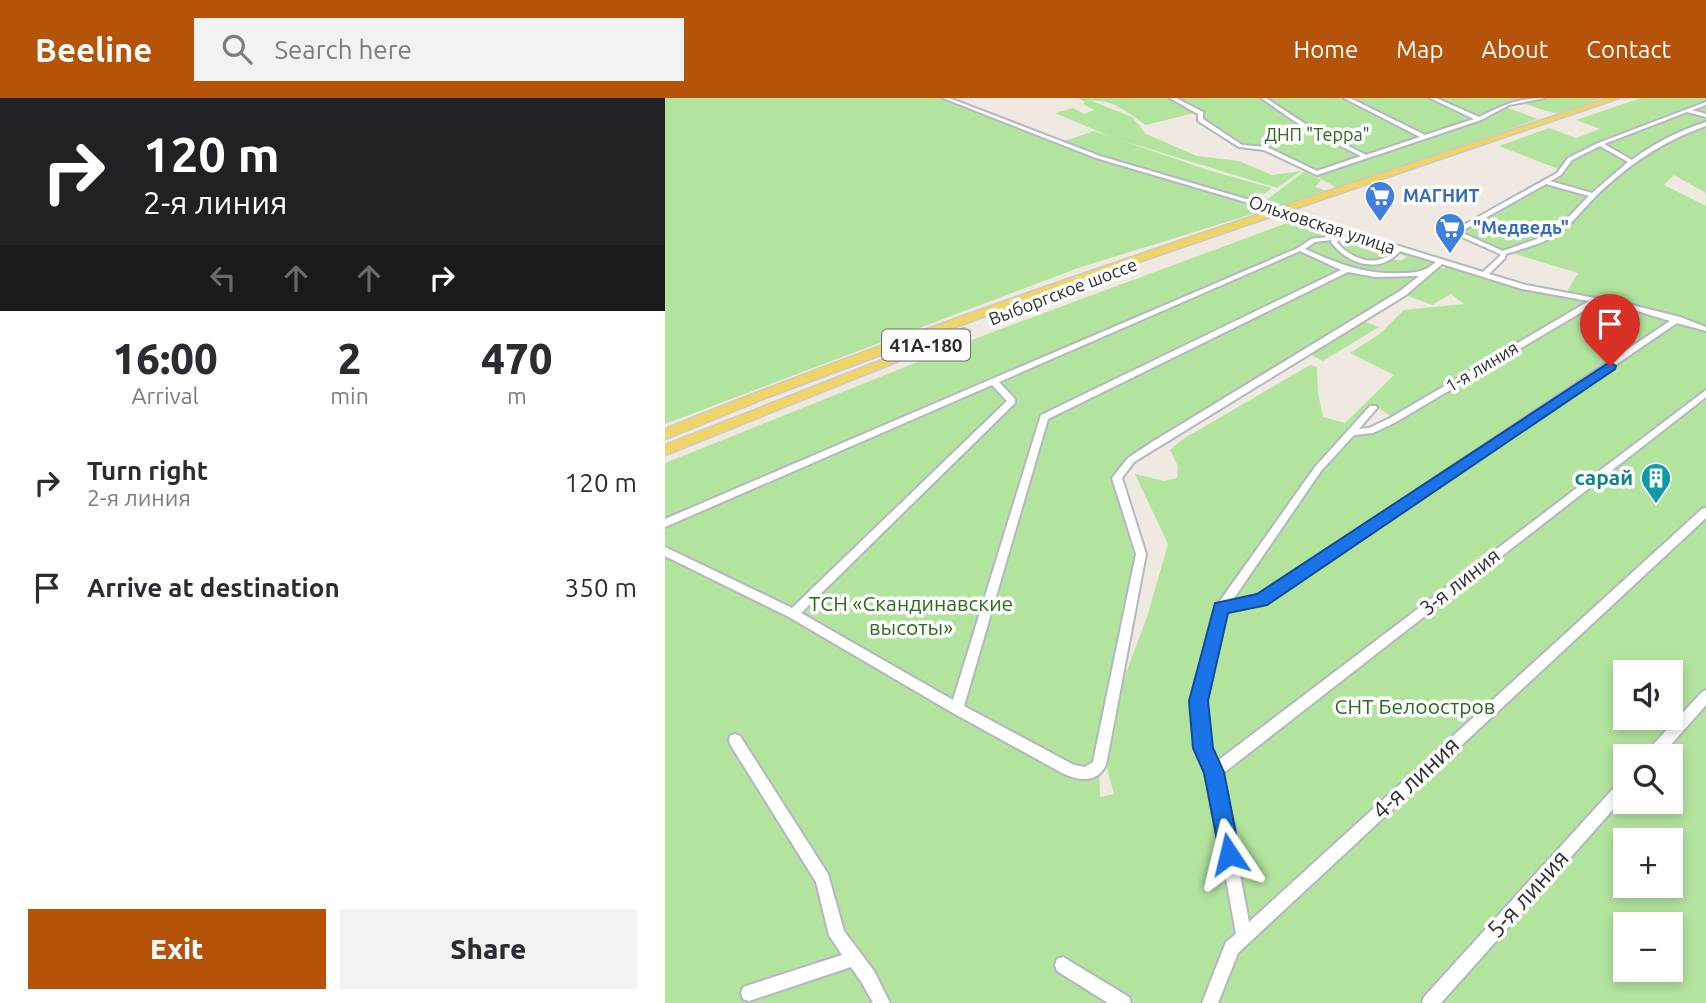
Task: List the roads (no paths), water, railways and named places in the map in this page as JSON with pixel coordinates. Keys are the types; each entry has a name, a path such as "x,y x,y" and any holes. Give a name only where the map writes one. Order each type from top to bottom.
{"main road":[{"name":"Выборгское шоссе","path":"665,450 768,407 1188,244 1615,98"},
{"name":"Выборгское шоссе","path":"665,434 886,347 1109,268 1188,244"}],"street":[{"name":"Ольховская улица","path":"945,98 1098,157 1283,211 1399,249 1525,286 1706,329"},
{"path":"1172,98 1201,113 1200,120 1241,146 1265,148 1314,172 1479,119 1508,104 1543,98"},
{"path":"1263,98 1305,126 1365,156"},
{"path":"1346,98 1424,136"},
{"path":"1432,98 1479,119"},
{"path":"1706,103 1600,144 1570,159 1559,174 1455,232 1503,253 1553,234 1630,161 1684,131 1706,124"},
{"path":"1686,110 1706,116"},
{"path":"1600,144 1630,161"},
{"path":"1546,182 1593,195"},
{"path":"665,523 995,383 1300,249 1313,240 1335,238 1344,232"},
{"path":"1335,238 1335,245 1343,254 1362,262 1386,260 1399,249"},
{"path":"1300,249 1346,270 1376,276 1427,272"},
{"path":"1485,274 1503,257 1503,253"},
{"path":"665,551 793,614 957,709 1069,769 1082,775 1092,772 1100,765 1141,554 1117,478 1121,470 1155,444 1420,282 1427,272 1442,261"},
{"path":"957,709 1044,416 1346,270"},
{"name":"1-я линия","path":"1351,432 1370,431 1594,301"},
{"path":"1221,608 1261,600 1677,320"},
{"path":"793,614 1012,401 995,383"},
{"name":"3-я линия","path":"1214,772 1706,393"},
{"path":"1244,936 1214,772 1203,748 1199,701 1221,608 1318,469 1373,408"},
{"name":"4-я линия","path":"1210,1003 1232,948 1244,936 1706,512"},
{"path":"1663,744 1706,696"},
{"path":"735,740 823,879 837,935 868,977 882,1003"},
{"name":"5-я линия","path":"1430,1003 1613,799"},
{"path":"749,993 853,959"},
{"path":"1063,965 1123,1003"}],"place":[{"name":"МАГНИТ","path":"1380,223"},
{"name":"\"Медведь\"","path":"1450,255"},
{"name":"сарай","path":"1656,505"}],"park label":[{"name":"ДНП \"Терра\"","path":"1317,135"},
{"name":"ТСН «Скандинавские высоты»","path":"911,616"},
{"name":"СНТ Белоостров","path":"1415,707"}]}
